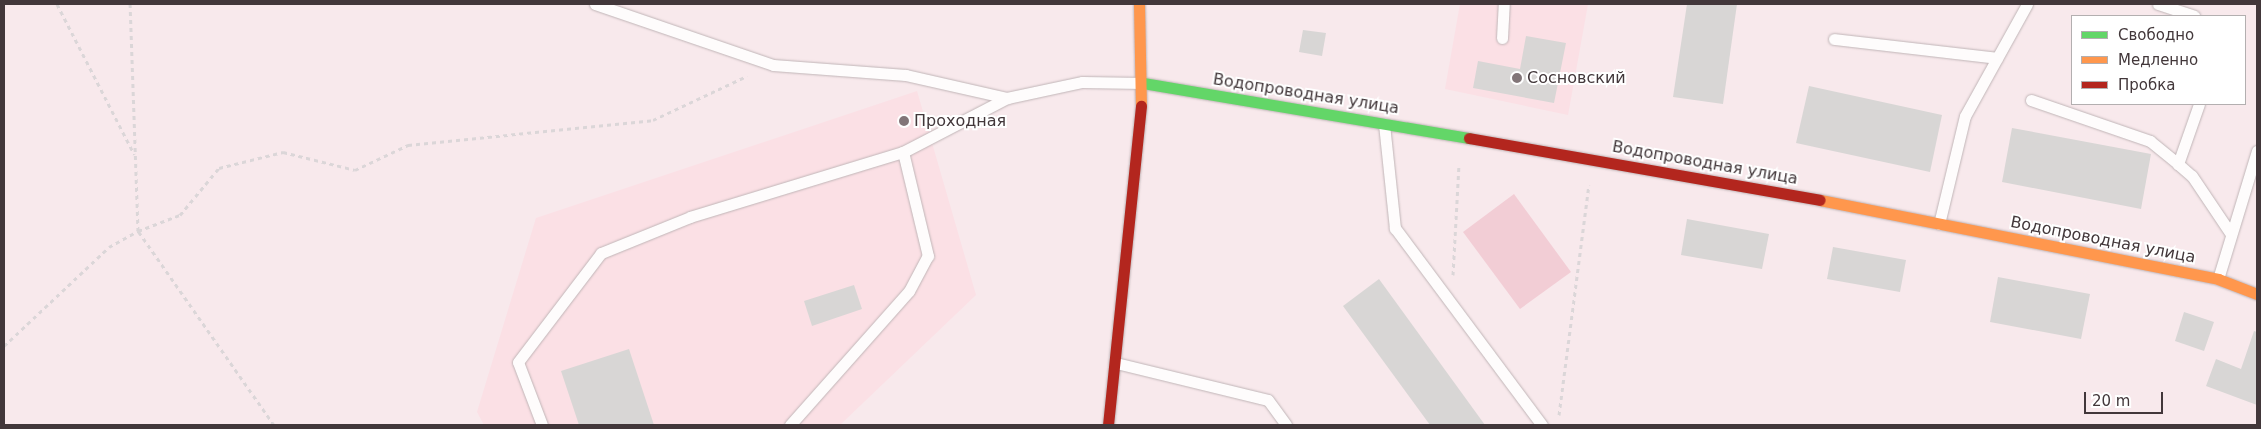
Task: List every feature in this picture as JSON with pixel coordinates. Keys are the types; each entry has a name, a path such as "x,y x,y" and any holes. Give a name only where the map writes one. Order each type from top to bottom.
{"street":[{"path":"1108,425 1116,363 1142,84 1139,4"},
{"name":"Водопроводная улица","path":"1142,84 1593,159 1939,224 2218,279 2257,294"}],"lane":[{"path":"595,4 773,65 906,76 1007,98"},
{"path":"1502,38 1504,4"},
{"path":"1939,224 1965,116 2027,4"},
{"path":"2158,4 2191,15"},
{"path":"1834,39 1997,58"},
{"path":"542,425 518,362 601,253 690,218 903,152 1007,98 1082,82 1142,84"},
{"path":"2031,100 2150,141 2192,176 2231,234"},
{"path":"2178,164 2199,105"},
{"path":"1384,123 1395,228 1542,425"},
{"path":"2218,279 2257,151"},
{"path":"790,425 909,291 928,256 903,152"},
{"path":"1116,363 1268,400 1286,425"}],"path":[{"path":"57,4 135,157"},
{"path":"130,4 138,231 274,425"},
{"path":"4,346 108,248 138,231 180,214 219,168 283,152 355,170 408,145 653,120 773,65"},
{"path":"1452,305 1460,136"},
{"path":"1558,425 1593,159"},
{"path":"1744,425 1755,425"}],"shaded area":[{"path":"1460,4 1588,4 1568,115 1445,89"},
{"path":"917,91 976,295 840,425 484,425 477,412 536,218"},
{"path":"1514,194 1571,272 1520,309 1463,232"}],"building":[{"path":"1687,4 1737,4 1723,104 1673,97"},
{"path":"1303,30 1326,33 1322,56 1299,52"},
{"name":"Сосновский","path":"1526,36 1566,43 1554,103 1473,88 1478,61 1520,69"},
{"path":"1809,86 1942,115 1930,172 1796,143"},
{"path":"2012,128 2151,154 2141,209 2002,182"},
{"path":"1687,219 1769,234 1762,269 1681,255"},
{"path":"1833,247 1906,260 1900,292 1827,279"},
{"path":"1998,277 2090,294 2081,339 1990,322"},
{"path":"1379,279 1485,425 1430,425 1343,306"},
{"path":"854,285 862,309 812,326 804,301"},
{"path":"2184,312 2214,322 2204,351 2175,341"},
{"path":"2254,331 2257,332 2257,405 2206,386 2216,359 2241,369"},
{"path":"629,349 654,425 579,425 561,371"}],"traffic: fast":[{"path":"1143,83 1469,138"}],"traffic: slow":[{"path":"1139,4 1141,106"},
{"path":"1820,200 2218,279 2257,294"}],"traffic: jam":[{"path":"1108,425 1141,106"},
{"path":"1469,138 1820,200"}],"place":[{"name":"Сосновский","path":"1517,78"},
{"name":"Проходная","path":"904,121"}]}
